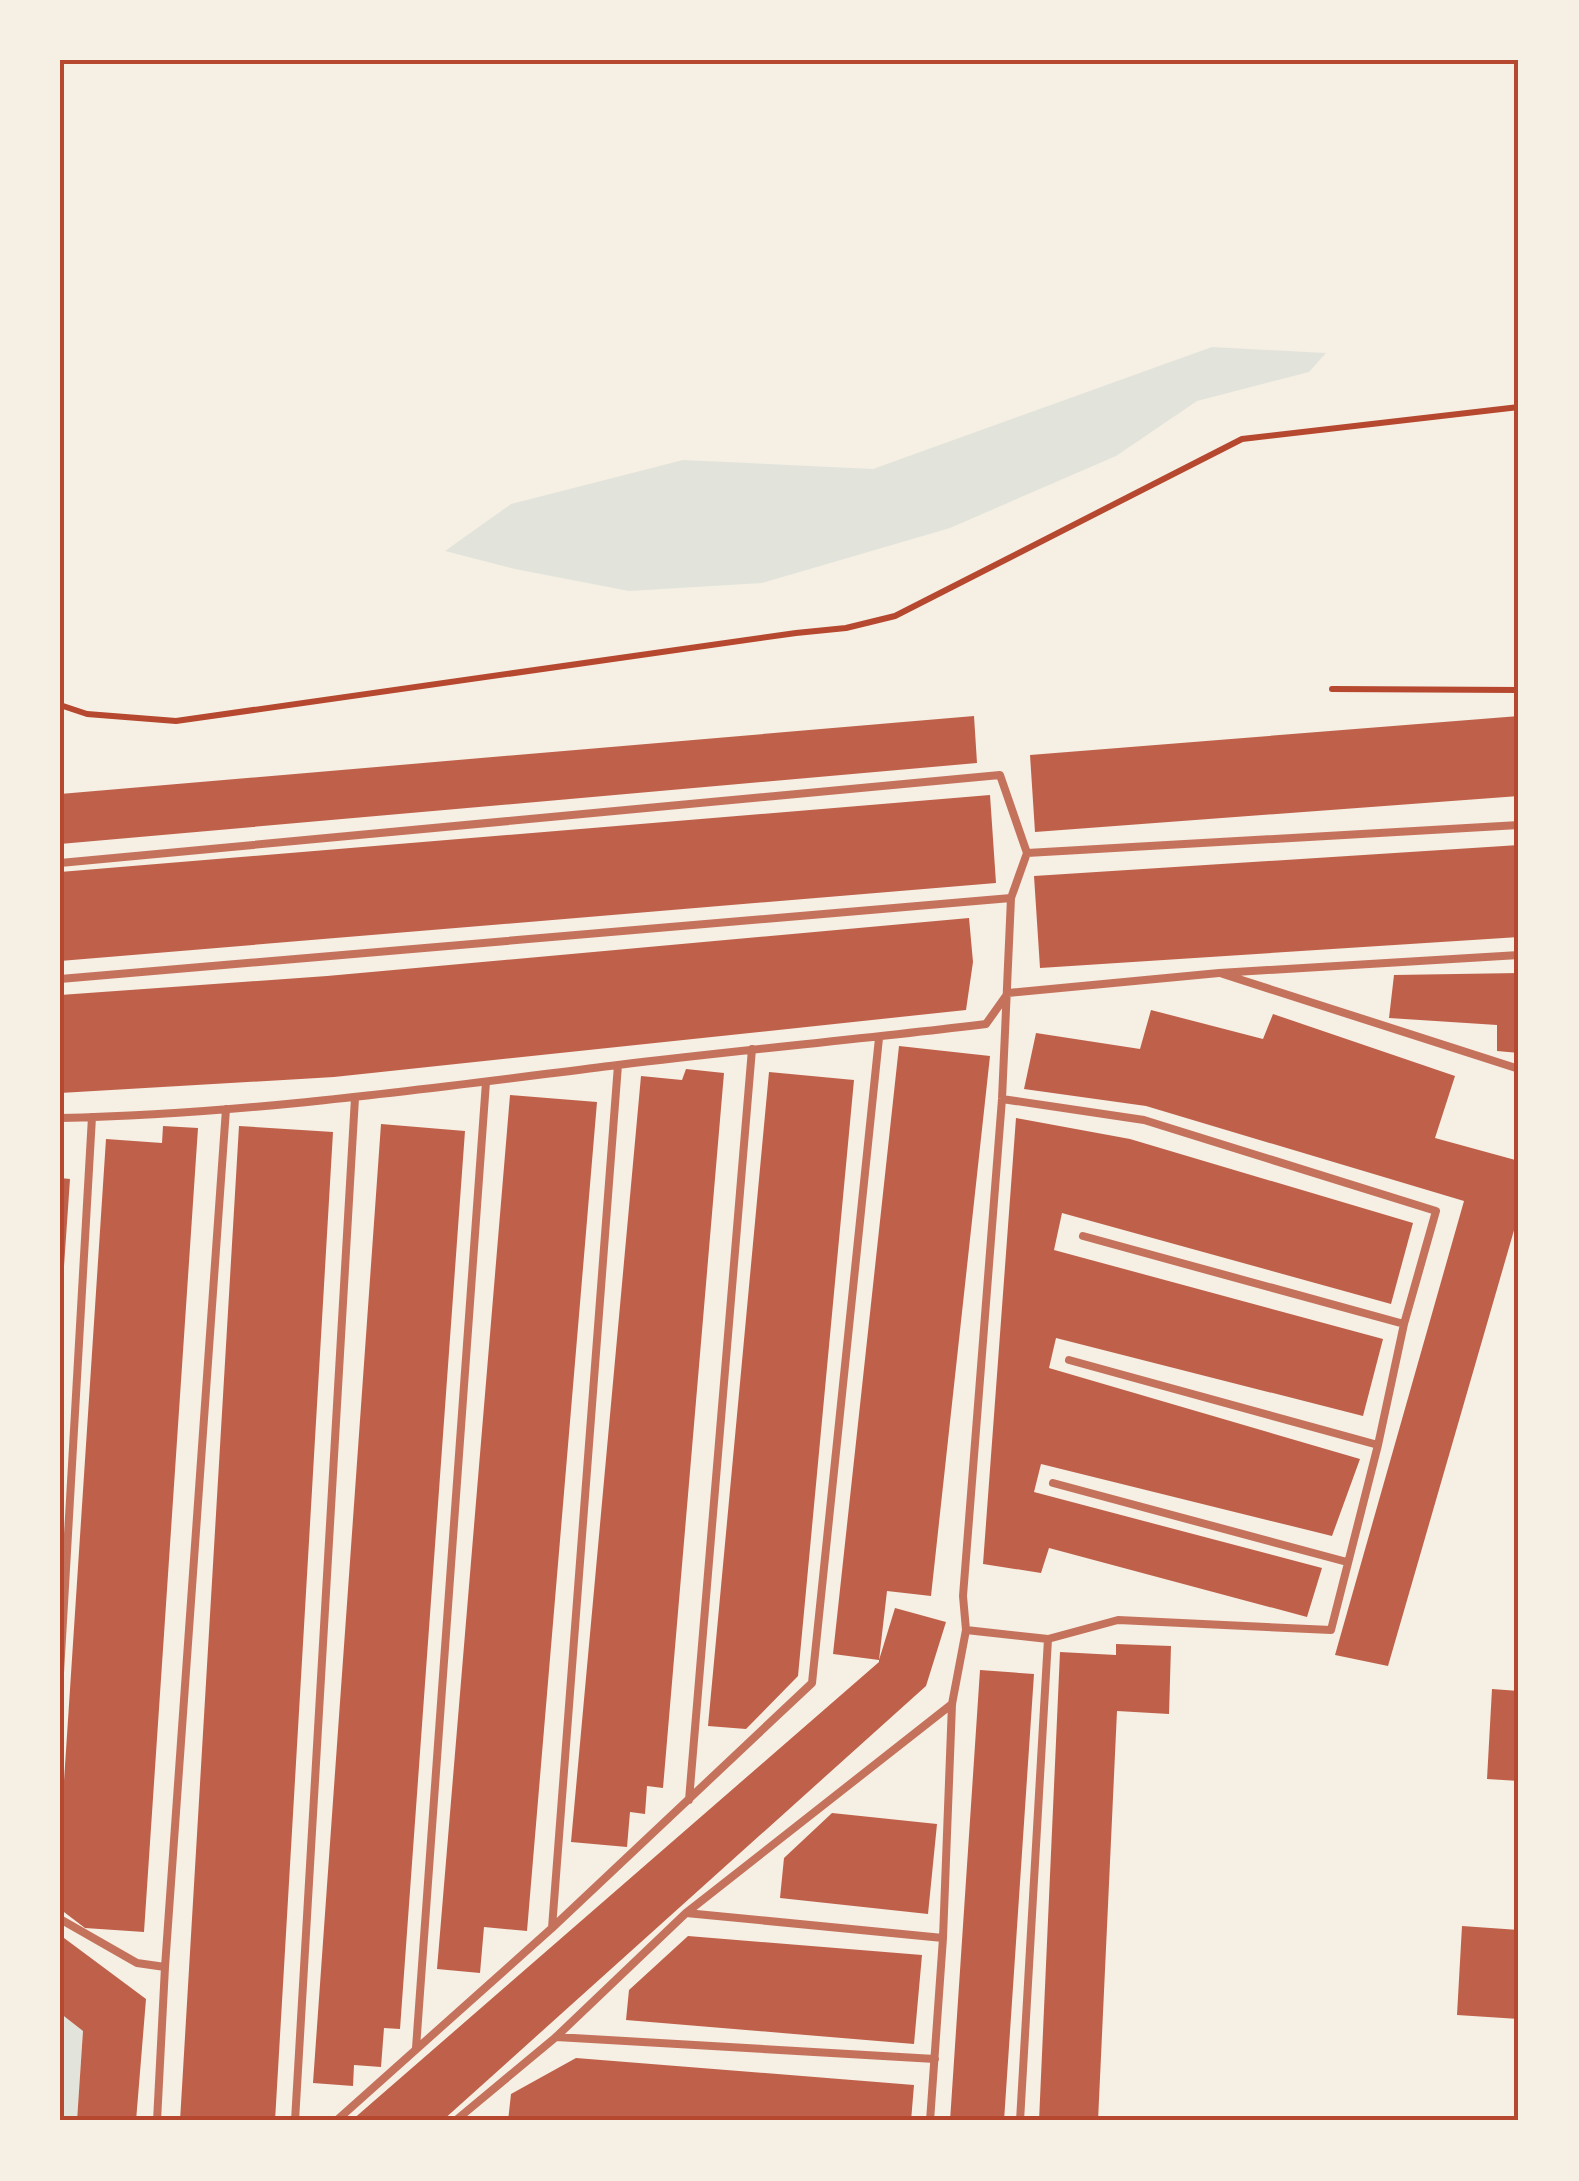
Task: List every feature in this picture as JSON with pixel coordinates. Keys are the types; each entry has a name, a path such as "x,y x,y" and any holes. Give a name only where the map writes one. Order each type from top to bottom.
{"lane":[{"path":"60,862 1000,775 1027,853 1012,898 1002,1099 963,1596 966,1630 952,1704 943,1938 930,2121"},
{"path":"1027,853 1519,824"},
{"path":"60,978 1012,898"},
{"path":"1008,992 1219,973 1519,955"},
{"path":"1219,973 1519,1069"},
{"path":"60,1118 355,1098 986,1024 1008,992"},
{"path":"336,2121 552,1928 812,1683 878,1038"},
{"path":"689,1800 752,1049"},
{"path":"552,1928 618,1065"},
{"path":"416,2048 486,1082"},
{"path":"295,2121 355,1098"},
{"path":"966,1630 1048,1638 1118,1620 1331,1630 1404,1324 1436,1212 1144,1120 1002,1099"},
{"path":"157,2121 226,1109"},
{"path":"60,1672 92,1117"},
{"path":"1083,1236 1404,1324"},
{"path":"1069,1360 1378,1445"},
{"path":"1053,1482 1348,1562"},
{"path":"1020,2121 1048,1638"},
{"path":"455,2121 556,2038 686,1913 952,1704"},
{"path":"686,1913 943,1938"},
{"path":"60,1919 137,1962 165,1966"},
{"path":"556,2038 935,2059"}],"path":[{"path":"60,706 87,714 176,721 846,628 895,616 1242,440 1519,408"},
{"path":"1332,689 1519,690"}],"shaded area":[{"path":"1212,347 1326,353 1309,372 1197,401 1116,456 950,528 762,583 629,591 445,551 511,504 683,460 873,469"},
{"path":"60,2013 83,2031 77,2121 60,2121"}],"building":[{"path":"974,716 977,763 60,844 60,794"},
{"path":"1519,716 1519,796 1035,832 1030,755"},
{"path":"990,795 996,883 60,961 60,872"},
{"path":"1519,845 1519,937 1040,968 1034,876"},
{"path":"969,918 973,962 966,1010 334,1077 60,1093 60,995 327,976"},
{"path":"1519,973 1519,1053 1497,1051 1497,1025 1389,1018 1394,975"},
{"path":"1151,1010 1263,1039 1273,1014 1455,1076 1435,1138 1519,1161 1519,1213 1388,1666 1335,1655 1464,1201 1146,1106 1024,1089 1036,1033 1140,1049"},
{"path":"899,1046 990,1056 931,1596 887,1591 879,1660 833,1654"},
{"path":"686,1069 724,1073 663,1788 647,1786 645,1814 630,1812 627,1847 571,1842 641,1076 682,1080"},
{"path":"769,1072 854,1080 798,1676 746,1729 708,1726"},
{"path":"510,1095 597,1102 527,1931 484,1927 480,1973 437,1969"},
{"path":"1016,1118 1130,1139 1413,1223 1391,1304 1062,1213 1054,1250 1383,1339 1363,1416 1056,1338 1049,1368 1360,1459 1332,1536 1041,1464 1034,1492 1322,1568 1307,1617 1049,1548 1041,1573 983,1564"},
{"path":"381,1124 465,1131 400,2029 384,2028 381,2067 354,2065 353,2086 313,2083"},
{"path":"163,1126 198,1128 144,1932 85,1928 60,1909 60,1842 106,1139 162,1143"},
{"path":"239,1126 333,1132 275,2121 180,2121"},
{"path":"60,1178 70,1179 63,1281 60,1280"},
{"path":"895,1608 946,1622 926,1686 442,2121 351,2121 879,1662"},
{"path":"1116,1644 1171,1646 1169,1714 1117,1711 1098,2121 1039,2121 1060,1652 1116,1655"},
{"path":"980,1670 1034,1674 1004,2121 950,2121"},
{"path":"1492,1689 1519,1691 1519,1781 1487,1779"},
{"path":"832,1813 937,1824 928,1914 780,1898 784,1858"},
{"path":"1462,1926 1519,1930 1519,2019 1457,2015"},
{"path":"60,1935 146,1999 136,2121 77,2121 83,2031 60,2013"},
{"path":"688,1936 922,1955 914,2044 626,2020 629,1990"},
{"path":"576,2058 914,2085 911,2121 508,2121 511,2094"}]}
